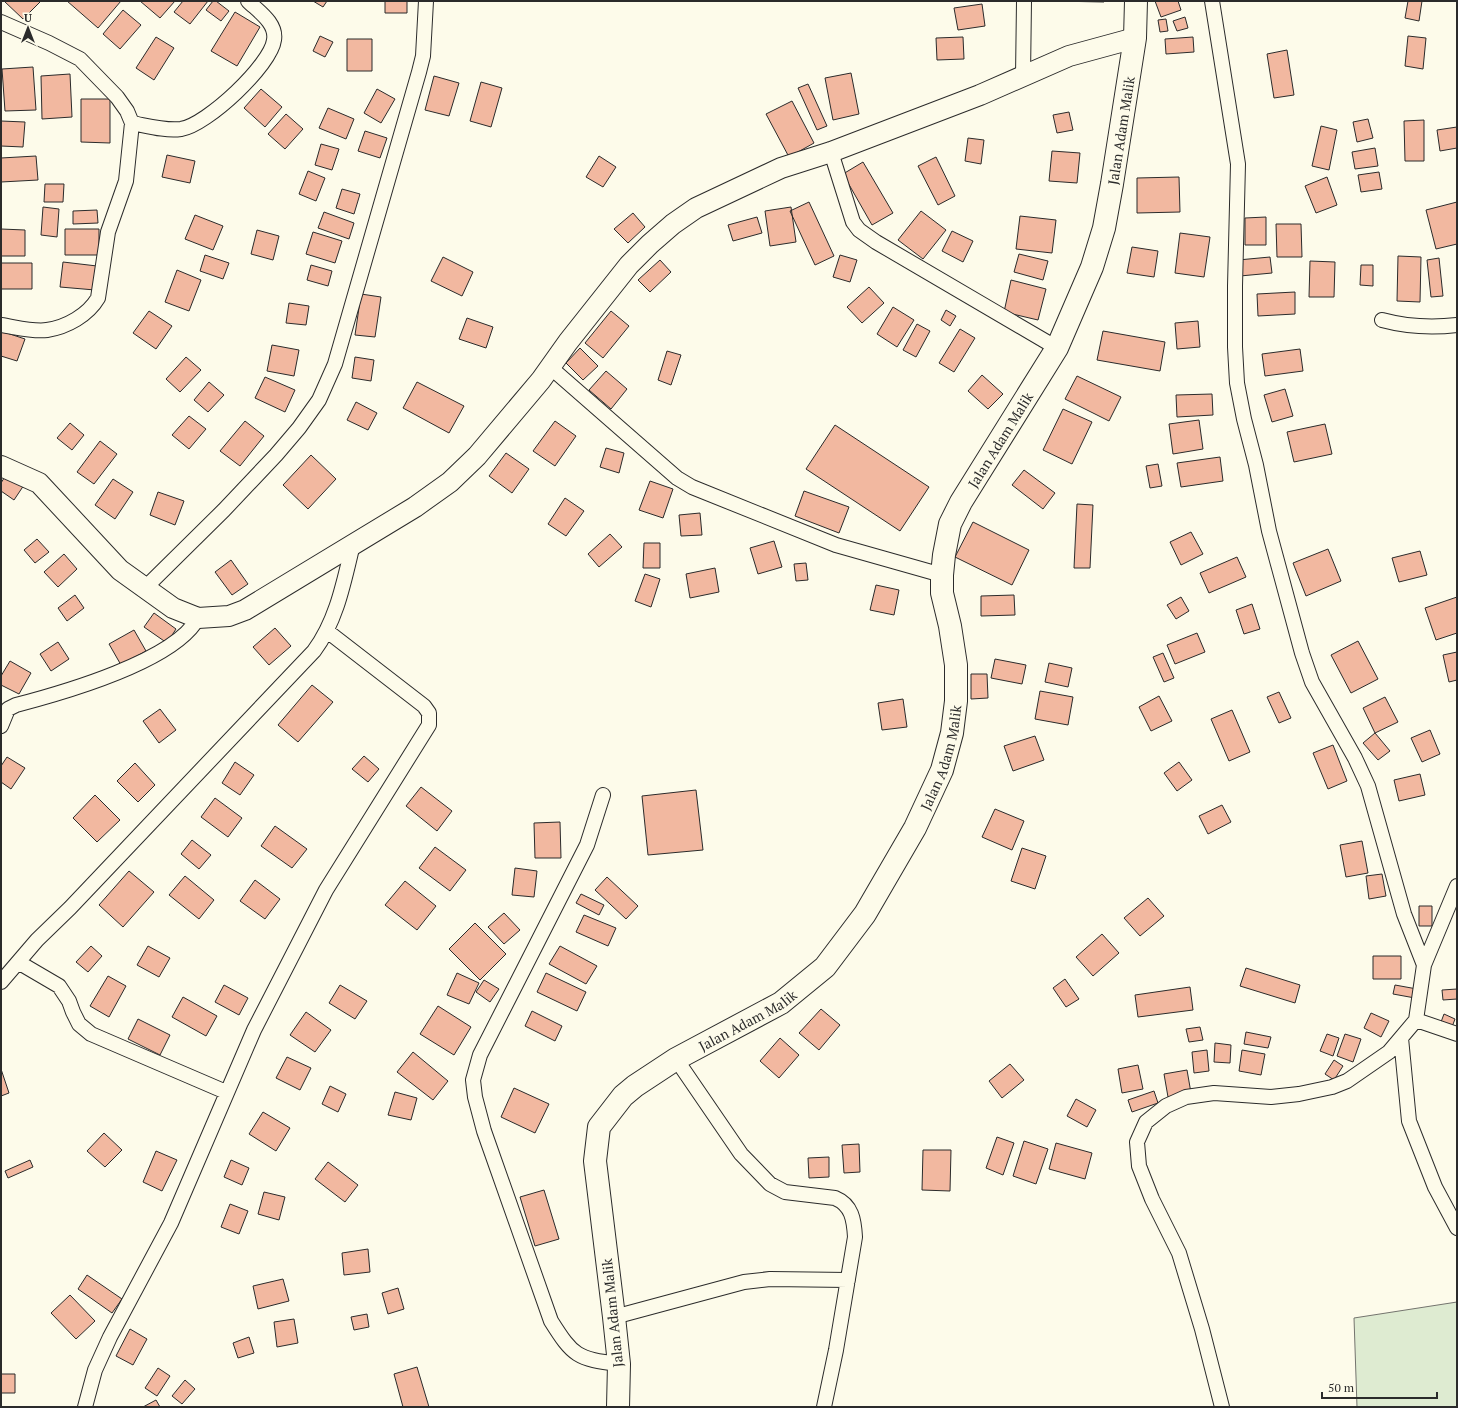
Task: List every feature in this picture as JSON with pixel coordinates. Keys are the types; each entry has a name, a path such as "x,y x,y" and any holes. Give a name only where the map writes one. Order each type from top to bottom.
{"highway":[{"name":"Jalan Adam Malik","path":"618,1407 619,1364 595,1161 599,1127 622,1096 635,1086 676,1059 781,1003 825,967 865,914 915,828 942,770 952,732 956,701 956,666 950,626 942,593 944,555 950,524 961,502 1057,348 1090,273 1104,228 1135,38 1136,1"}],"main road":[{"path":"1,466 38,483 120,570 146,587 173,608 198,618 229,616 245,610 433,495 450,482 477,456 550,367 629,265 673,224 696,208 781,168 831,152 980,95 1068,56 1135,38"}],"street":[{"path":"132,123 167,129 182,129 197,123 220,107 262,65 270,54 274,40 274,32 270,23 248,1"},
{"path":"146,587 224,510 276,455 299,428 319,400 326,385 344,333 421,66 426,29 426,1"},
{"path":"1023,76 1024,1"},
{"path":"1212,1 1238,164 1235,347 1237,383 1244,419 1256,465 1269,531 1302,653 1312,682 1356,758 1368,786 1404,914 1424,965"},
{"path":"1,22 49,43 80,59 117,97 127,111 132,123 126,181 108,232 98,298 93,307 84,315 73,321 47,330 1,325"},
{"path":"831,152 853,222 859,230 876,242 1057,348"},
{"path":"1382,320 1402,325 1430,328 1457,325"},
{"path":"550,367 677,478 692,488 836,545 942,575"},
{"path":"1,982 18,962 314,651 327,631 336,611 353,544"},
{"path":"1,726 8,709 16,705 74,689 131,666 167,648 181,639 191,629 198,618"},
{"path":"84,1407 95,1370 110,1337 171,1223 226,1092 254,1030 326,890 429,725 429,713 424,706 327,631"},
{"path":"603,795 587,845 480,1055 473,1080 475,1097 484,1131 551,1321 567,1346 577,1355 593,1361 619,1364"},
{"path":"1222,1407 1202,1329 1179,1253 1152,1199 1139,1166 1137,1142 1146,1122 1166,1106 1186,1097 1214,1093 1271,1097 1299,1094 1332,1087 1347,1081 1370,1067 1389,1052 1416,1020 1424,965 1457,886"},
{"path":"18,962 59,986 70,1001 72,1012 79,1024 91,1034 226,1092"},
{"path":"1416,1020 1457,1034"},
{"path":"1401,1038 1409,1121 1435,1187 1457,1228"},
{"path":"676,1059 741,1154 770,1184 785,1192 835,1198 841,1200 850,1209 854,1221 855,1236 824,1407"},
{"path":"614,1317 744,1282 770,1280 848,1280"}],"green space":[{"path":"1457,1302 1457,1407 1357,1407 1354,1318"}],"building":[{"path":"4,1 41,1 23,19"},
{"path":"67,1 121,1 98,28"},
{"path":"140,1 175,1 160,18"},
{"path":"183,1 208,1 190,24 174,12"},
{"path":"213,1 216,1 229,11 221,21 206,10"},
{"path":"313,1 327,1 323,7"},
{"path":"385,1 407,1 407,13 385,13"},
{"path":"1054,1 1104,1 1104,2"},
{"path":"1155,1 1178,1 1181,10 1161,17"},
{"path":"1408,1 1422,1 1419,21 1405,18"},
{"path":"982,4 985,26 958,30 954,8"},
{"path":"123,10 141,25 120,49 103,34"},
{"path":"235,12 260,27 237,66 211,51"},
{"path":"1185,17 1188,28 1177,31 1173,21"},
{"path":"1166,19 1168,31 1160,32 1158,20"},
{"path":"320,36 333,42 325,57 313,51"},
{"path":"1408,36 1426,38 1423,69 1405,66"},
{"path":"156,37 174,48 154,80 136,68"},
{"path":"963,37 964,59 937,60 936,38"},
{"path":"1193,37 1194,52 1166,54 1165,39"},
{"path":"347,39 372,39 372,71 347,71"},
{"path":"1287,50 1294,95 1274,98 1267,54"},
{"path":"33,67 36,110 5,111 2,69"},
{"path":"851,73 859,114 833,120 825,78"},
{"path":"70,74 72,117 42,119 41,76"},
{"path":"434,76 459,83 449,116 425,110"},
{"path":"481,82 502,88 491,127 470,121"},
{"path":"808,84 827,126 817,130 798,88"},
{"path":"261,89 282,107 265,127 244,108"},
{"path":"377,89 395,99 381,123 364,113"},
{"path":"81,99 110,99 110,143 81,142"},
{"path":"792,101 814,143 789,157 766,114"},
{"path":"328,108 354,119 346,139 319,128"},
{"path":"1069,112 1073,130 1057,133 1053,115"},
{"path":"286,114 303,129 285,149 268,134"},
{"path":"1368,119 1373,138 1357,142 1353,122"},
{"path":"1424,120 1424,161 1405,161 1404,121"},
{"path":"1,121 25,122 23,147 1,146"},
{"path":"1321,126 1337,130 1329,170 1312,166"},
{"path":"1457,127 1457,148 1440,151 1437,130"},
{"path":"365,131 387,138 380,158 358,151"},
{"path":"968,138 984,140 981,164 965,161"},
{"path":"321,144 339,149 332,170 315,165"},
{"path":"1375,148 1378,166 1355,169 1352,152"},
{"path":"1052,151 1080,153 1077,183 1049,181"},
{"path":"167,155 195,161 190,183 162,177"},
{"path":"36,156 38,180 1,182 1,158"},
{"path":"599,156 616,167 603,187 586,177"},
{"path":"936,157 955,196 938,205 918,166"},
{"path":"863,162 893,213 872,225 843,174"},
{"path":"308,171 325,178 316,201 299,194"},
{"path":"1379,172 1382,189 1361,192 1358,175"},
{"path":"1179,177 1180,212 1137,213 1137,178"},
{"path":"1327,177 1337,205 1316,213 1305,186"},
{"path":"45,184 64,184 63,202 44,202"},
{"path":"342,189 360,194 354,214 336,208"},
{"path":"809,202 834,256 815,265 790,211"},
{"path":"1457,202 1457,244 1436,249 1426,210"},
{"path":"43,207 59,209 57,237 41,235"},
{"path":"791,207 796,242 770,246 765,211"},
{"path":"97,210 98,223 73,224 73,211"},
{"path":"921,211 946,230 923,259 898,240"},
{"path":"324,212 354,223 349,239 318,228"},
{"path":"633,213 645,227 628,243 614,229"},
{"path":"195,215 223,226 213,250 185,239"},
{"path":"1020,216 1056,220 1052,253 1016,249"},
{"path":"757,217 762,233 733,241 728,225"},
{"path":"1266,217 1266,245 1245,245 1245,218"},
{"path":"1276,224 1301,224 1302,257 1277,257"},
{"path":"1,229 25,230 25,256 1,256"},
{"path":"65,229 99,229 99,255 65,255"},
{"path":"257,230 279,236 273,260 251,254"},
{"path":"952,231 973,241 963,262 942,251"},
{"path":"313,232 342,241 335,263 306,254"},
{"path":"1180,233 1210,237 1204,277 1175,273"},
{"path":"1132,247 1158,251 1154,277 1127,273"},
{"path":"1019,254 1048,261 1043,280 1014,272"},
{"path":"205,255 229,263 223,279 200,271"},
{"path":"840,255 857,260 850,282 833,277"},
{"path":"1398,256 1421,257 1420,302 1397,301"},
{"path":"443,257 473,272 462,296 431,281"},
{"path":"1270,257 1272,273 1240,276 1238,260"},
{"path":"1439,258 1443,296 1431,297 1427,260"},
{"path":"660,260 671,272 650,292 638,280"},
{"path":"1310,261 1335,262 1334,297 1309,297"},
{"path":"63,262 97,266 95,290 60,287"},
{"path":"1,263 32,263 32,289 1,289"},
{"path":"311,265 332,271 328,286 307,280"},
{"path":"1361,265 1373,265 1373,286 1360,285"},
{"path":"177,270 201,280 189,311 165,302"},
{"path":"1011,280 1046,289 1038,320 1004,312"},
{"path":"869,287 884,303 862,323 847,307"},
{"path":"1295,292 1295,314 1258,316 1257,294"},
{"path":"361,294 381,297 375,337 355,335"},
{"path":"289,303 309,306 306,325 286,323"},
{"path":"893,307 914,320 897,347 877,334"},
{"path":"946,310 956,316 950,326 941,320"},
{"path":"149,311 172,326 156,349 133,333"},
{"path":"611,311 629,326 603,358 585,343"},
{"path":"467,318 493,327 486,348 459,339"},
{"path":"1198,321 1200,347 1177,349 1175,323"},
{"path":"917,324 930,331 916,357 903,350"},
{"path":"960,329 975,338 954,372 939,363"},
{"path":"1,331 25,339 17,361 1,356"},
{"path":"1103,331 1165,342 1160,371 1097,360"},
{"path":"272,345 299,350 294,376 267,371"},
{"path":"580,348 598,366 583,380 566,363"},
{"path":"1300,349 1303,371 1265,376 1262,354"},
{"path":"667,351 681,355 671,385 658,380"},
{"path":"186,357 201,370 180,392 166,379"},
{"path":"355,357 374,360 371,381 352,378"},
{"path":"606,371 627,389 611,409 589,390"},
{"path":"982,375 1003,394 988,409 968,391"},
{"path":"1077,376 1121,397 1109,421 1065,399"},
{"path":"265,377 295,390 285,412 255,398"},
{"path":"209,382 224,395 208,412 194,400"},
{"path":"417,382 464,406 449,433 403,408"},
{"path":"1285,389 1293,416 1272,422 1264,395"},
{"path":"1212,394 1213,415 1177,417 1176,395"},
{"path":"356,402 377,413 368,430 347,420"},
{"path":"1063,409 1092,422 1072,464 1043,450"},
{"path":"189,416 206,429 189,449 172,435"},
{"path":"1199,420 1203,449 1173,454 1169,424"},
{"path":"245,421 264,436 240,466 220,451"},
{"path":"555,421 576,436 555,466 533,451"},
{"path":"70,423 84,435 72,450 57,438"},
{"path":"1325,424 1332,454 1294,462 1287,432"},
{"path":"835,425 929,487 900,531 806,469"},
{"path":"100,441 117,454 94,484 77,472"},
{"path":"606,448 624,453 619,473 600,467"},
{"path":"506,453 529,469 512,493 489,476"},
{"path":"311,455 336,479 308,509 283,485"},
{"path":"1220,457 1223,481 1181,487 1177,463"},
{"path":"1158,464 1162,486 1150,488 1146,466"},
{"path":"9,470 26,482 14,500 1,491 1,483"},
{"path":"1024,470 1055,493 1043,509 1012,485"},
{"path":"113,479 133,492 115,519 95,505"},
{"path":"650,481 673,489 663,518 639,510"},
{"path":"804,491 849,507 839,533 795,516"},
{"path":"158,492 184,501 175,525 150,515"},
{"path":"565,498 584,511 566,536 548,524"},
{"path":"1077,504 1093,505 1090,568 1074,568"},
{"path":"700,513 702,535 681,536 679,515"},
{"path":"973,522 1029,550 1012,585 955,557"},
{"path":"1191,532 1203,554 1181,565 1170,542"},
{"path":"610,534 622,547 599,567 588,554"},
{"path":"37,539 49,552 35,563 24,550"},
{"path":"774,541 782,567 758,574 750,548"},
{"path":"644,543 660,543 660,568 643,568"},
{"path":"1328,549 1341,581 1306,596 1293,563"},
{"path":"1420,551 1427,575 1399,582 1392,558"},
{"path":"64,554 77,569 58,587 44,572"},
{"path":"1237,557 1246,577 1209,593 1200,573"},
{"path":"231,560 248,584 232,595 215,572"},
{"path":"806,563 808,580 796,581 794,564"},
{"path":"715,568 719,592 690,598 686,574"},
{"path":"645,574 660,579 651,607 635,601"},
{"path":"876,585 899,590 894,615 870,610"},
{"path":"75,595 84,608 67,621 58,608"},
{"path":"1014,595 1015,615 981,616 981,596"},
{"path":"1181,597 1189,611 1176,619 1167,605"},
{"path":"1457,597 1457,633 1436,640 1425,608"},
{"path":"1252,604 1260,629 1244,634 1236,610"},
{"path":"154,613 176,629 167,643 144,627"},
{"path":"275,628 291,646 269,665 253,647"},
{"path":"134,630 146,651 121,665 109,644"},
{"path":"1197,633 1205,652 1175,664 1167,645"},
{"path":"1358,641 1378,679 1351,693 1331,655"},
{"path":"58,642 69,659 51,671 40,654"},
{"path":"1457,652 1457,680 1449,682 1443,655"},
{"path":"1163,653 1174,678 1164,682 1153,657"},
{"path":"995,659 1026,665 1022,684 991,678"},
{"path":"10,661 31,673 19,694 1,685 1,676"},
{"path":"1049,663 1072,668 1068,687 1045,682"},
{"path":"971,674 987,674 988,698 971,699"},
{"path":"312,685 333,702 298,742 278,725"},
{"path":"1040,691 1073,697 1068,725 1035,719"},
{"path":"1279,692 1291,718 1279,723 1267,697"},
{"path":"1159,696 1172,721 1151,731 1139,707"},
{"path":"1385,697 1398,722 1375,733 1363,708"},
{"path":"903,699 907,727 882,730 878,703"},
{"path":"160,709 176,730 159,743 143,721"},
{"path":"1232,710 1250,752 1229,761 1211,719"},
{"path":"1430,730 1440,754 1422,762 1411,738"},
{"path":"1375,733 1390,751 1378,760 1363,743"},
{"path":"1035,736 1044,760 1013,771 1004,746"},
{"path":"1333,745 1347,781 1328,789 1313,753"},
{"path":"364,756 379,769 368,782 352,769"},
{"path":"7,757 25,768 11,789 1,782 1,766"},
{"path":"235,762 254,775 240,795 222,783"},
{"path":"1179,762 1192,780 1177,791 1164,773"},
{"path":"135,763 155,785 138,802 117,781"},
{"path":"1420,774 1425,795 1399,801 1394,780"},
{"path":"421,787 452,811 437,831 406,806"},
{"path":"696,790 703,850 648,855 642,796"},
{"path":"95,795 120,820 97,842 73,818"},
{"path":"215,798 242,818 228,837 201,817"},
{"path":"1222,805 1231,822 1208,834 1199,816"},
{"path":"995,809 1024,821 1012,850 982,837"},
{"path":"560,822 561,858 535,858 534,823"},
{"path":"275,826 307,849 292,868 261,846"},
{"path":"192,840 211,855 199,869 181,854"},
{"path":"1362,841 1368,873 1346,877 1340,845"},
{"path":"435,847 466,870 450,891 419,868"},
{"path":"1022,848 1046,856 1035,889 1011,881"},
{"path":"515,868 537,871 534,897 512,895"},
{"path":"129,871 154,892 123,927 99,905"},
{"path":"1382,874 1386,896 1369,899 1366,876"},
{"path":"185,876 214,900 199,919 169,895"},
{"path":"607,877 638,906 626,919 595,890"},
{"path":"255,880 280,899 265,919 240,901"},
{"path":"405,881 436,906 417,930 385,905"},
{"path":"581,894 604,905 599,915 576,903"},
{"path":"1148,898 1164,916 1140,936 1124,918"},
{"path":"1419,906 1432,906 1432,926 1419,926"},
{"path":"504,913 520,930 504,944 488,927"},
{"path":"584,915 616,928 608,946 576,932"},
{"path":"475,923 506,954 480,980 449,949"},
{"path":"1102,934 1119,953 1093,976 1076,957"},
{"path":"91,946 102,956 88,972 76,962"},
{"path":"148,946 170,958 159,977 137,965"},
{"path":"560,946 597,966 586,984 549,964"},
{"path":"1373,956 1401,956 1401,979 1373,979"},
{"path":"1246,968 1300,985 1295,1003 1240,986"},
{"path":"457,973 479,983 469,1004 447,995"},
{"path":"546,973 586,992 577,1011 537,992"},
{"path":"108,976 126,986 109,1017 90,1006"},
{"path":"1065,979 1079,999 1066,1007 1053,988"},
{"path":"484,980 499,989 490,1002 476,992"},
{"path":"224,985 248,998 239,1015 215,1002"},
{"path":"340,985 367,1001 355,1019 329,1003"},
{"path":"1395,985 1417,989 1415,998 1393,994"},
{"path":"1190,987 1193,1010 1138,1017 1135,995"},
{"path":"1457,989 1457,999 1443,1000 1442,990"},
{"path":"183,997 217,1016 206,1036 172,1017"},
{"path":"438,1006 471,1027 454,1055 420,1034"},
{"path":"821,1009 840,1025 819,1050 799,1033"},
{"path":"532,1011 562,1026 555,1041 525,1026"},
{"path":"306,1012 331,1030 315,1052 290,1035"},
{"path":"1371,1013 1389,1021 1381,1037 1364,1028"},
{"path":"1444,1014 1455,1019 1452,1027 1441,1022"},
{"path":"138,1019 170,1035 160,1055 128,1039"},
{"path":"1200,1027 1203,1040 1189,1042 1186,1029"},
{"path":"1246,1032 1271,1037 1268,1048 1244,1044"},
{"path":"1327,1034 1339,1038 1333,1056 1320,1051"},
{"path":"1345,1034 1361,1039 1353,1062 1337,1056"},
{"path":"780,1038 799,1055 779,1078 760,1061"},
{"path":"1215,1043 1231,1045 1230,1063 1214,1062"},
{"path":"1207,1050 1209,1071 1194,1073 1192,1052"},
{"path":"1242,1050 1265,1054 1261,1075 1239,1071"},
{"path":"413,1052 448,1081 433,1100 397,1072"},
{"path":"287,1057 311,1068 300,1090 276,1078"},
{"path":"1334,1060 1343,1066 1334,1080 1325,1074"},
{"path":"1010,1064 1024,1080 1002,1098 989,1081"},
{"path":"1138,1065 1143,1089 1122,1093 1118,1069"},
{"path":"1,1069 9,1093 1,1096"},
{"path":"1187,1070 1191,1093 1168,1097 1164,1074"},
{"path":"330,1086 346,1094 338,1112 322,1104"},
{"path":"514,1088 549,1104 535,1133 501,1117"},
{"path":"1154,1091 1158,1103 1132,1112 1128,1100"},
{"path":"395,1092 417,1098 411,1120 388,1115"},
{"path":"1076,1099 1096,1110 1087,1127 1067,1116"},
{"path":"263,1112 290,1128 276,1151 249,1134"},
{"path":"104,1133 122,1150 105,1167 87,1151"},
{"path":"997,1137 1014,1143 1003,1175 986,1168"},
{"path":"1024,1141 1048,1149 1036,1184 1013,1176"},
{"path":"1056,1143 1092,1153 1085,1179 1049,1169"},
{"path":"859,1144 860,1172 844,1173 842,1145"},
{"path":"923,1150 951,1150 950,1191 922,1190"},
{"path":"156,1151 177,1160 162,1191 143,1182"},
{"path":"829,1157 829,1177 809,1178 808,1158"},
{"path":"30,1160 33,1167 8,1178 5,1171"},
{"path":"231,1160 249,1168 242,1185 224,1177"},
{"path":"328,1162 358,1185 345,1202 315,1179"},
{"path":"544,1190 559,1239 535,1246 520,1197"},
{"path":"264,1192 285,1197 279,1220 258,1214"},
{"path":"230,1204 248,1211 239,1234 221,1227"},
{"path":"368,1249 370,1272 344,1275 342,1253"},
{"path":"87,1275 122,1299 112,1313 78,1289"},
{"path":"283,1279 289,1301 258,1309 253,1286"},
{"path":"398,1288 404,1309 388,1314 382,1293"},
{"path":"70,1295 95,1321 76,1339 51,1313"},
{"path":"367,1314 369,1327 354,1330 351,1317"},
{"path":"294,1319 298,1343 277,1347 274,1322"},
{"path":"130,1329 147,1339 133,1365 116,1356"},
{"path":"249,1337 254,1353 238,1358 233,1343"},
{"path":"417,1367 429,1407 403,1407 394,1374"},
{"path":"158,1368 170,1376 157,1396 145,1388"},
{"path":"1,1374 15,1374 15,1393 1,1393"},
{"path":"185,1380 195,1389 182,1404 172,1396"},
{"path":"156,1400 160,1407 143,1407"}]}
